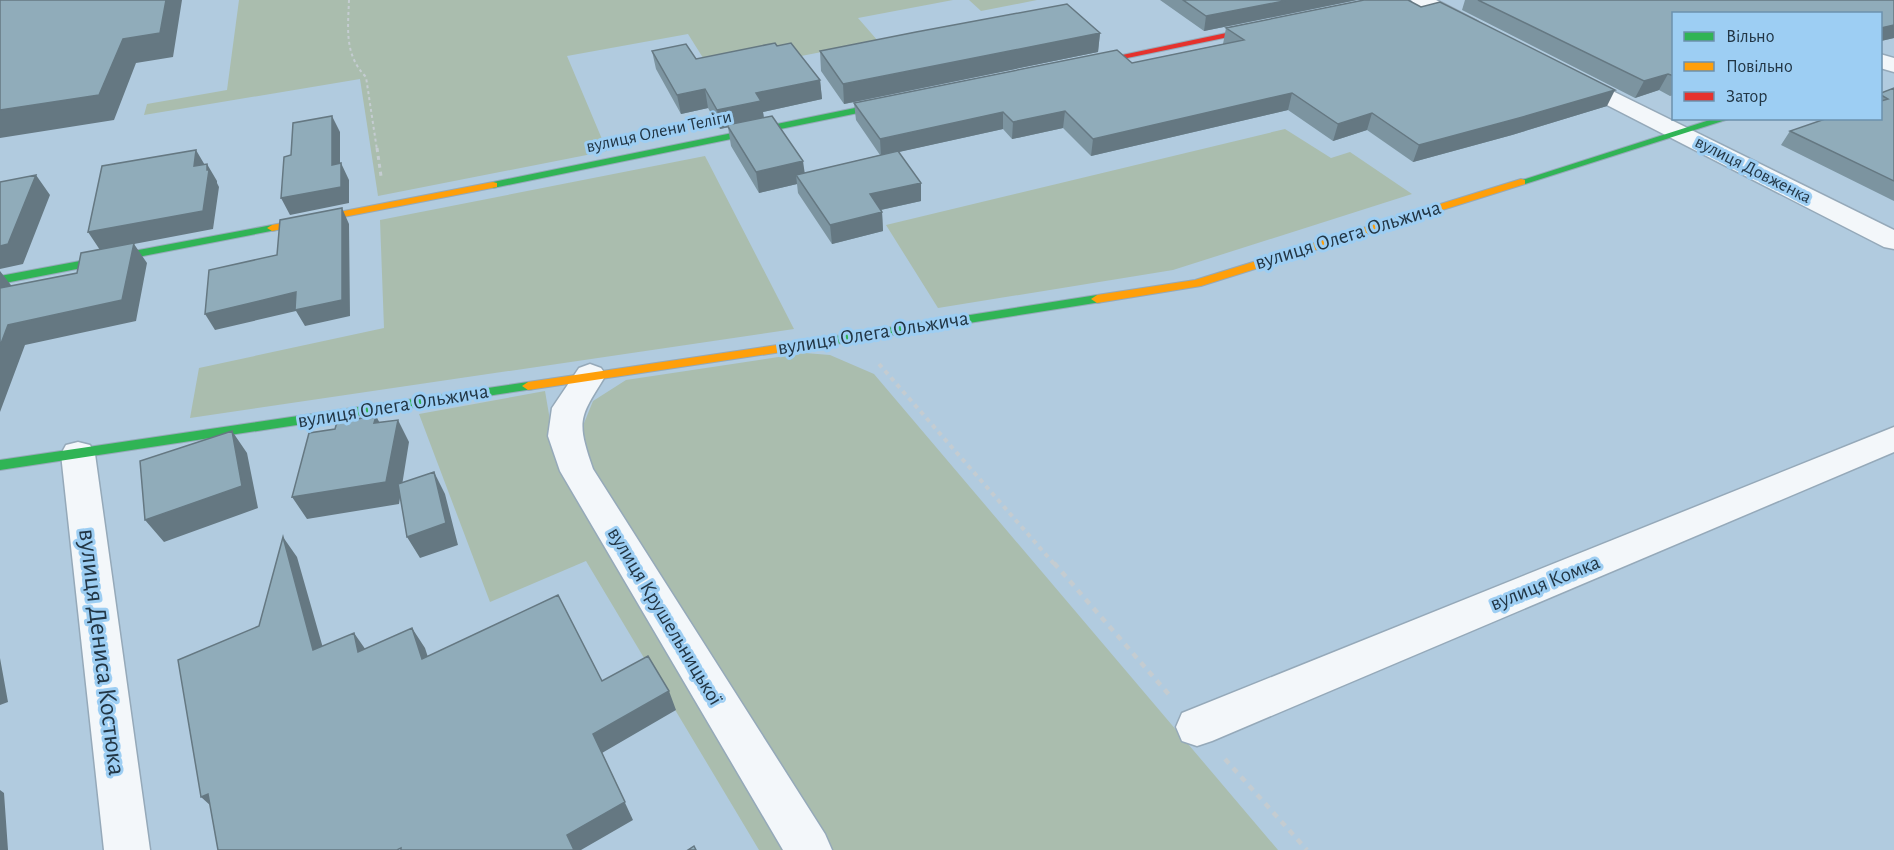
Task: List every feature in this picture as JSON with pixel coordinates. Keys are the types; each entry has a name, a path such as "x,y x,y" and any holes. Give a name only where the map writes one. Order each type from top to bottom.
{"street":[{"path":"1421,0 1493,37"},
{"path":"1066,68 1277,24"},
{"name":"вулиця Довженка","path":"1554,69 1894,241"},
{"name":"вулиця Олени Теліги","path":"0,280 386,207 913,99"},
{"name":"вулиця Олега Ольжича","path":"0,465 854,337 1197,283 1721,120"},
{"name":"вулиця Крушельницької","path":"590,375 568,408 565,436 577,471 809,850"},
{"name":"вулиця Комка","path":"1197,727 1894,440"},
{"name":"вулиця Дениса Костюка","path":"78,454 127,850"}],"path":[{"path":"349,0 349,54 359,71 366,77 386,207"},
{"path":"854,337 1307,850"}],"green space":[{"path":"239,0 953,0 858,18 878,41 796,57 705,61 688,34 567,56 607,151 378,196 360,79 144,115 147,104 227,90"},
{"path":"969,0 1037,0 981,11"},
{"path":"1285,129 1331,158 1350,152 1412,194 1173,270 938,308 886,225"},
{"path":"705,156 794,329 190,418 199,368 384,328 380,220"},
{"path":"805,353 830,355 874,374 1278,850 832,850 589,468 580,433 593,401 626,380"},
{"path":"545,391 553,438 796,850 759,850 586,561 490,602 419,414"}],"building":[{"path":"0,0 166,0 160,33 123,39 99,95 0,110"},
{"path":"1183,0 1289,0 1206,16"},
{"path":"1364,0 1408,0 1421,7 1440,2 1615,90 1419,145 1372,113 1338,124 1292,93 1093,139 1065,111 1013,122 1003,112 880,139 854,103 1117,50 1132,63 1244,40 1226,28"},
{"path":"1478,0 1894,0 1894,25 1882,28 1882,12 1672,12 1672,75 1668,74 1644,81"},
{"path":"1067,4 1100,33 843,84 820,51 916,32"},
{"path":"775,43 777,46 791,43 820,80 756,93 761,101 717,110 705,89 677,95 652,51 686,44 696,59"},
{"path":"1894,88 1894,181 1790,131 1822,120 1882,120 1882,101 1888,99 1882,96 1882,93"},
{"path":"332,116 332,165 341,163 341,187 281,198 284,157 291,155 293,123"},
{"path":"772,116 803,161 756,172 727,125"},
{"path":"196,150 194,166 207,164 207,170 209,170 203,211 88,232 102,166"},
{"path":"898,151 921,183 870,194 882,212 830,225 796,175"},
{"path":"36,175 8,244 0,246 0,182"},
{"path":"342,208 342,300 295,310 296,292 205,314 209,270 277,255 280,220"},
{"path":"134,243 122,300 8,325 0,346 0,288 77,273 81,253"},
{"path":"376,416 374,423 398,420 386,482 292,497 309,433 335,429 337,422"},
{"path":"232,431 242,486 145,520 140,461"},
{"path":"434,472 446,523 407,537 398,484"},
{"path":"283,537 313,650 354,633 358,652 412,628 422,659 558,595 602,681 648,656 669,691 593,734 625,802 567,835 574,850 401,850 401,848 397,850 218,850 208,794 201,797 178,660 259,626"}],"traffic: fast":[{"path":"493,185 899,102"},
{"path":"1521,182 1722,120"},
{"path":"0,280 272,228"},
{"path":"804,345 1097,299"},
{"path":"0,465 528,386"}],"traffic: slow":[{"path":"1097,299 1197,283 1521,182"},
{"path":"272,228 493,185"},
{"path":"528,386 804,345"}],"traffic: jam":[{"path":"1079,65 1269,26"}]}
